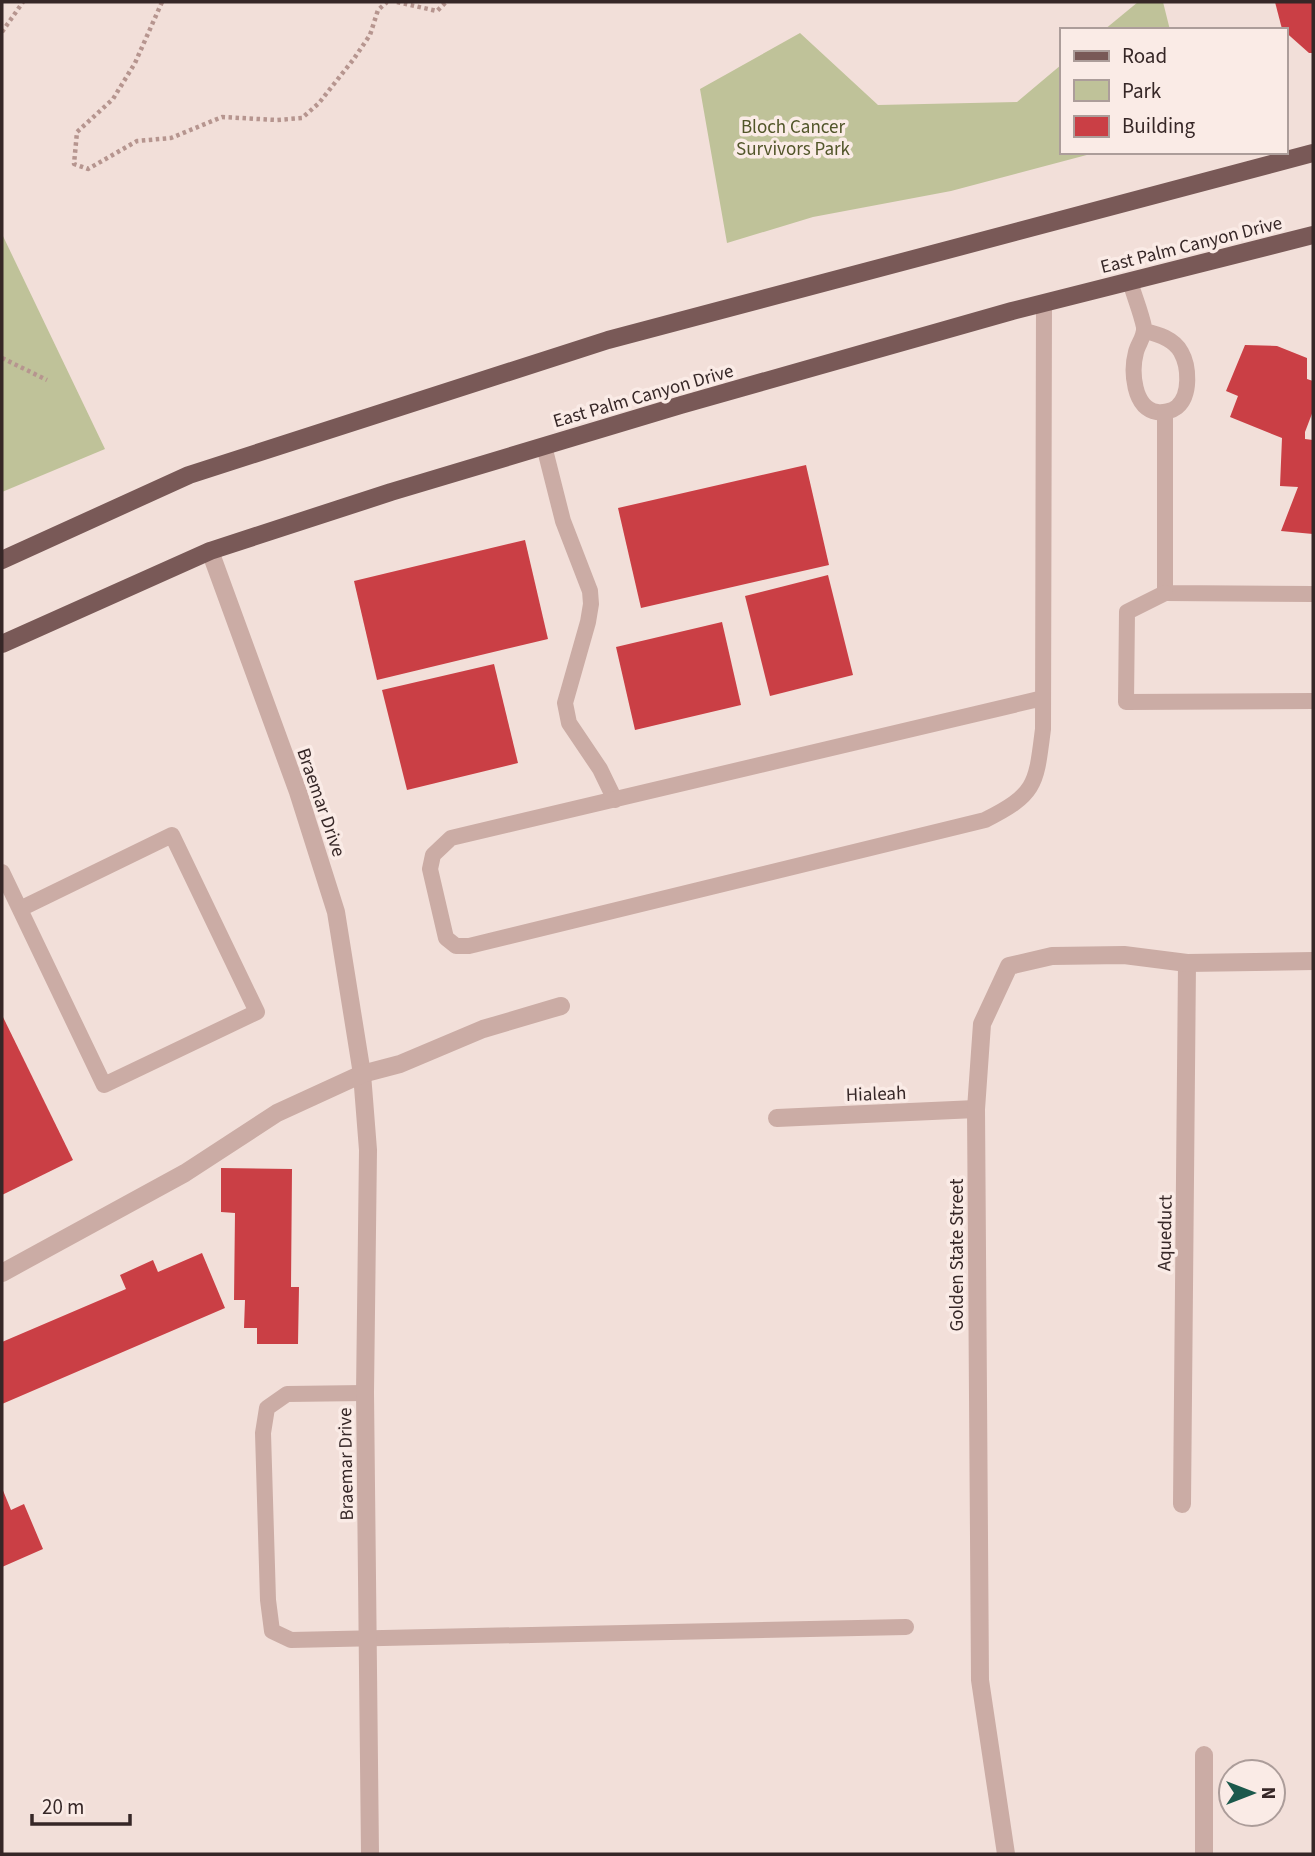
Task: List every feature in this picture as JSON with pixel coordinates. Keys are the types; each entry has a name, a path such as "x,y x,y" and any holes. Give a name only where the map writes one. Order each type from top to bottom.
{"main road":[{"path":"2,560 189,475 608,340 1313,153"},
{"name":"East Palm Canyon Drive","path":"2,644 210,551 391,492 694,401 1044,303 1313,235"}],"street":[{"name":"Braemar Drive","path":"210,551 298,792 336,912 362,1074 368,1150 366,1393 370,1854"},
{"name":"Golden State Street","path":"1006,1854 980,1679 976,1110 982,1024 1009,966 1052,956 1124,956 1187,963 1313,961"},
{"name":"Aqueduct","path":"1182,1504 1187,963"},
{"path":"2,1273 185,1172 277,1113 362,1074 400,1064 483,1029 561,1006"},
{"name":"Hialeah","path":"777,1118 976,1110"},
{"path":"1204,1755 1204,1854"}],"lane":[{"path":"1130,281 1145,331 1136,352 1135,386 1143,404 1154,412 1165,412 1177,407 1186,393 1187,373 1181,351 1163,336 1145,331"},
{"path":"1042,698 452,838 433,855 429,869 446,938 456,946 470,946 985,820 1011,806 1031,786 1037,773 1042,729 1044,303"},
{"path":"1165,412 1165,593"},
{"path":"544,446 562,521 590,591 588,622 565,703 569,723 600,769 615,800"},
{"path":"1313,594 1165,593 1127,612 1126,702 1313,701"},
{"path":"2,872 104,1085 257,1012 172,835 20,909"},
{"path":"366,1393 287,1394 267,1408 263,1433 268,1600 272,1631 291,1640 906,1627"}],"path":[{"path":"2,32 23,2"},
{"path":"162,2 135,63 113,99 77,132 74,164 88,169 137,141 171,138 222,117 277,120 302,118 319,103 353,60 370,35 378,10 387,2"},
{"path":"397,2 437,11 446,2"},
{"path":"2,358 47,380"}],"green space":[{"path":"1138,2 1163,2 1170,28 1106,28"},
{"name":"Bloch Cancer Survivors Park","path":"800,33 878,105 1017,102 1060,66 1060,154 1090,154 951,191 813,217 727,243 700,89"},
{"path":"2,234 105,449 2,492"}],"building":[{"path":"1275,2 1313,2 1313,53 1309,53 1287,33 1287,28 1282,28"},
{"path":"1245,345 1277,346 1307,358 1307,379 1313,381 1313,411 1305,439 1313,440 1313,534 1281,531 1298,487 1280,486 1282,438 1230,417 1238,396 1226,391"},
{"path":"806,465 829,565 641,608 618,508"},
{"path":"525,540 548,639 377,680 354,581"},
{"path":"828,575 853,675 770,696 745,596"},
{"path":"722,622 741,705 635,730 616,647"},
{"path":"494,664 518,763 407,790 382,690"},
{"path":"2,1015 73,1160 2,1195"},
{"path":"221,1168 292,1169 291,1287 299,1287 298,1344 257,1344 257,1328 244,1328 245,1300 234,1300 235,1213 221,1212"},
{"path":"202,1253 225,1308 2,1404 2,1342 126,1289 120,1275 153,1260 158,1272"},
{"path":"2,1488 11,1510 24,1504 43,1549 2,1567"}]}
